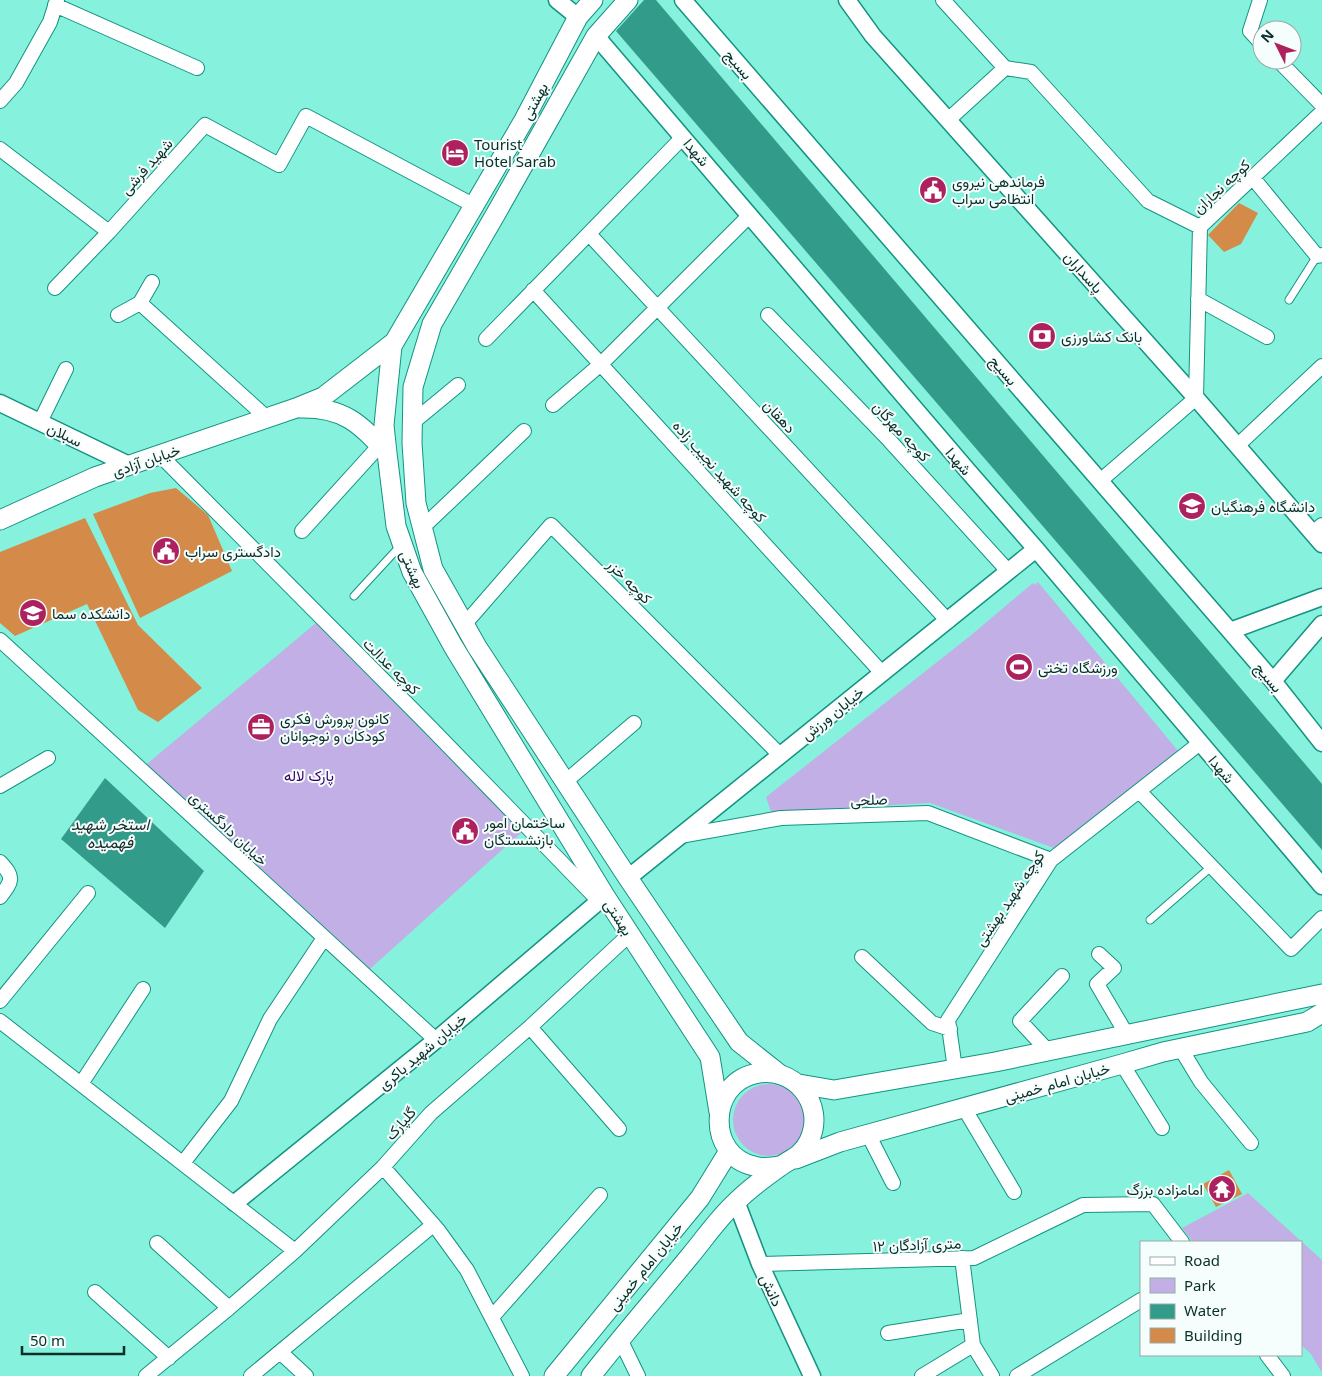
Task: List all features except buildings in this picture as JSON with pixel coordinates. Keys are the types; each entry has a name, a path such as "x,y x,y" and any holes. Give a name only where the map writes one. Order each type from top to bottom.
{"main road":[{"name":"بهشتی","path":"593,0 578,17 524,120 393,343 383,449 396,526 412,572 453,646 602,898 630,934 710,1057 719,1112"},
{"name":"بهشتی","path":"628,0 596,36 432,324 413,387 412,443 416,503 433,569 476,647 628,878 739,1042 778,1074"},
{"path":"578,17 596,36"},
{"name":"خیابان آزادی","path":"0,520 129,465 323,397 393,343"},
{"path":"296,408 315,408 350,418 362,427 383,449"},
{"path":"602,898 628,878"},
{"name":"خیابان امام خمینی","path":"799,1084 834,1090 1048,1051 1322,994"},
{"name":"خیابان امام خمینی","path":"591,1376 736,1201 787,1163 840,1142 868,1134 1122,1064 1181,1049 1307,1022 1322,1013"},
{"path":"765,1072 778,1074 799,1084 807,1094 812,1105 814,1118 814,1130 802,1152 787,1163 766,1168 752,1166 740,1160 729,1151 722,1139 719,1126 719,1112 723,1099 730,1088 752,1074 765,1072"},
{"name":"خیابان امام خمینی","path":"554,1376 700,1198 729,1151"}],"street":[{"path":"557,0 578,17"},
{"name":"بسیج","path":"683,0 1230,631 1322,743"},
{"name":"پاسداران","path":"847,0 873,36 1237,446 1319,534"},
{"path":"943,0 1005,68 1031,72 1148,201 1200,227"},
{"path":"1254,20 1260,0"},
{"path":"0,101 16,83 50,22 56,2 197,68"},
{"name":"شهدا","path":"596,36 1036,548 1322,886"},
{"path":"948,120 1005,68"},
{"path":"1288,70 1322,105"},
{"name":"کوچه نجاران","path":"1196,398 1200,227 1322,112"},
{"name":"شهید فرشی","path":"109,232 205,125 278,165 306,116 473,205"},
{"path":"486,339 683,137"},
{"path":"0,149 109,232 55,288"},
{"path":"1254,178 1320,256"},
{"path":"553,405 600,364 750,215"},
{"name":"دهقان","path":"589,234 948,621"},
{"path":"118,315 140,303 152,282"},
{"name":"کوچه شهید نجیب زاده","path":"533,290 882,673"},
{"path":"1198,299 1267,337"},
{"path":"140,303 267,418"},
{"name":"کوچه مهرگان","path":"768,315 889,440 1008,571"},
{"path":"1237,446 1322,366"},
{"path":"40,422 66,369"},
{"path":"412,423 458,384"},
{"path":"1100,481 1196,398"},
{"name":"سبلان","path":"0,403 129,465"},
{"path":"422,528 524,431"},
{"path":"302,530 383,449"},
{"name":"کوچه عدالت","path":"160,455 602,898"},
{"name":"کوچه خزر","path":"464,624 551,525 780,755"},
{"name":"خیابان ورزش","path":"628,878 1036,548"},
{"path":"1230,631 1322,597"},
{"path":"1273,681 1322,624"},
{"name":"خیابان دادگستری","path":"0,640 436,1040"},
{"path":"565,782 634,724"},
{"name":"کوچه شهید بهشتی","path":"954,1069 948,1020 1051,860 1200,743"},
{"path":"0,786 48,758"},
{"path":"1139,791 1291,949 1322,918"},
{"name":"صلحی","path":"680,836 781,818 928,813 1051,860"},
{"path":"0,862 9,871 10,878 8,886 0,897"},
{"path":"0,1001 88,893"},
{"name":"خیابان شهید باکری","path":"235,1203 436,1040 602,898"},
{"name":"گلپارک","path":"146,1376 229,1308 295,1250 383,1167 431,1113 530,1027 630,934"},
{"path":"183,1163 231,1101 270,1020 322,941"},
{"path":"1099,954 1114,968 1097,984 1127,1035"},
{"path":"862,957 932,1023 950,1029"},
{"path":"1048,1051 1020,1021 1062,976"},
{"path":"81,1084 144,989"},
{"path":"0,1021 295,1250"},
{"path":"530,1027 619,1129"},
{"path":"1181,1049 1202,1082 1252,1144"},
{"path":"1122,1064 1162,1128"},
{"path":"964,1108 1014,1192"},
{"path":"868,1134 893,1183"},
{"path":"383,1167 433,1225 467,1270 522,1376"},
{"path":"492,1317 600,1196"},
{"name":"دانش","path":"736,1201 760,1264 812,1376"},
{"name":"۱۲ متری آزادگان","path":"760,1264 974,1258 1083,1205 1153,1204 1181,1241"},
{"path":"251,1376 433,1225"},
{"path":"157,1243 229,1308"},
{"path":"962,1258 972,1344 992,1376"},
{"path":"95,1292 169,1358"},
{"path":"1017,1376 1140,1301"},
{"path":"888,1333 970,1320"},
{"path":"620,1339 638,1376"},
{"path":"922,1376 972,1344"},
{"path":"280,1352 306,1376"},
{"path":"1268,1356 1283,1376"}],"lane":[{"path":"1289,300 1320,256"},
{"path":"354,596 402,544"},
{"path":"1150,920 1212,867"}],"green space":[{"name":"ورزشگاه تختی","path":"1038,582 1179,752 1068,845 1054,848 930,803 771,812 766,797 970,636 1033,583 1035,585"},
{"name":"پارک لاله","path":"316,623 522,832 360,978 142,768"},
{"path":"769,1084 789,1090 799,1100 805,1120 799,1140 789,1150 769,1156 749,1150 739,1140 733,1120 739,1100 749,1090"},
{"path":"1248,1193 1301,1241 1192,1241 1182,1228"},
{"path":"1302,1242 1322,1260 1322,1373 1311,1354 1302,1346"}],"water":[{"path":"644,0 656,0 1322,784 1322,850 616,31"},
{"name":"استخر شهید فهمیده","path":"105,778 204,871 165,928 61,839"}],"place":[{"name":"Tourist Hotel Sarab","path":"455,153"},
{"name":"فرماندهی نیروی انتظامی سراب","path":"933,190"},
{"name":"بانک کشاورزی","path":"1042,336"},
{"name":"دانشگاه فرهنگیان","path":"1192,506"},
{"name":"دادگستری سراب","path":"166,551"},
{"name":"دانشکده سما","path":"33,613"},
{"name":"ورزشگاه تختی","path":"1019,667"},
{"name":"کانون پرورش فکری کودکان و نوجوانان","path":"261,727"},
{"name":"ساختمان امور بازنشستگان","path":"465,831"},
{"name":"امامزاده بزرگ","path":"1222,1189"}]}
